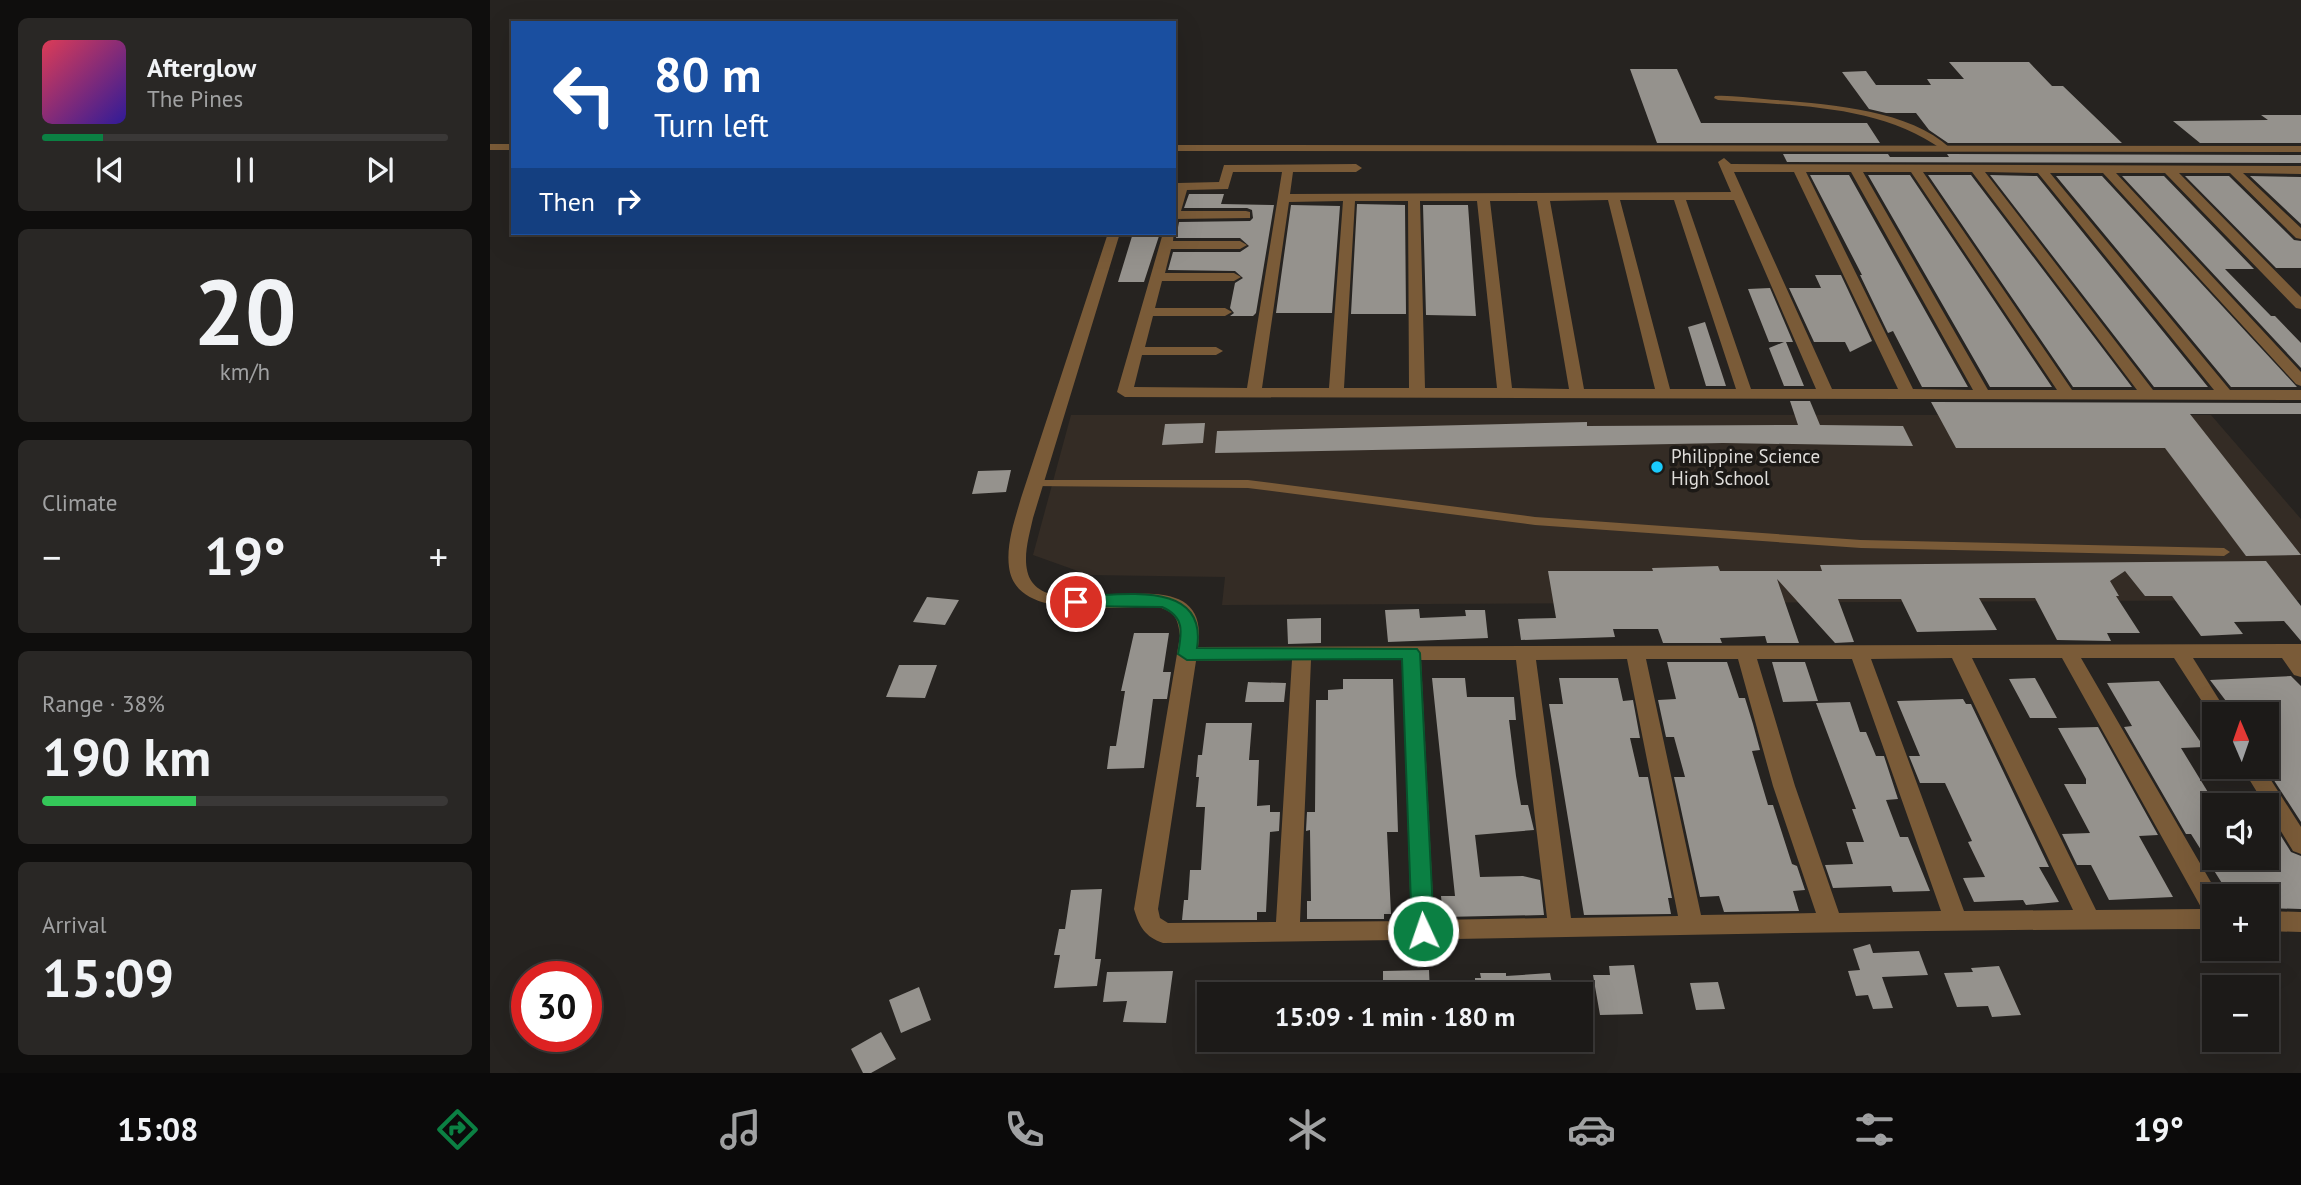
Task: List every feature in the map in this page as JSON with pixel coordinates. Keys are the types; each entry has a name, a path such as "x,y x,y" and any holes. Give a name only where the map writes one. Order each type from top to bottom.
{"street":[{"path":"490,147 511,147"},
{"path":"1176,148 2301,149"},
{"path":"1826,394 1725,165 1798,168 2301,170"},
{"path":"1176,207 1182,186 1224,186 1228,168 1356,168"},
{"path":"1254,392 1288,168"},
{"path":"1798,168 1908,394"},
{"path":"1855,168 1983,394"},
{"path":"1915,169 2068,394"},
{"path":"1976,169 2149,395"},
{"path":"2041,169 2226,395"},
{"path":"2106,169 2301,381"},
{"path":"2169,170 2301,305"},
{"path":"2233,170 2301,235"},
{"path":"1613,196 1664,394"},
{"path":"1679,196 1745,394"},
{"path":"1284,198 1738,196"},
{"path":"1414,197 1417,393"},
{"path":"1483,197 1504,393"},
{"path":"1543,197 1577,393"},
{"path":"1336,393 1349,198"},
{"path":"1176,214 1246,215"},
{"path":"1113,235 1034,484 1018,558 1018,573 1027,588 1048,598 1076,602 1164,601 1179,608 1187,619 1190,636 1146,909 1150,923 1163,933 1423,931 1956,919 2202,919"},
{"path":"1240,245 1167,239 1125,392 2301,395"},
{"path":"1157,277 1234,277"},
{"path":"1147,312 1225,312"},
{"path":"1136,351 1216,351"},
{"path":"2179,651 2211,702"},
{"path":"1187,654 2294,651 2301,670"},
{"path":"1859,652 1956,919"},
{"path":"1959,652 2089,919"},
{"path":"2068,652 2202,888"},
{"path":"1411,653 1423,931"},
{"path":"1525,653 1560,927"},
{"path":"1635,653 1691,924"},
{"path":"1746,653 1784,786 1831,922"},
{"path":"1287,932 1292,886 1302,654"},
{"path":"2259,779 2301,845"},
{"path":"2279,921 2301,922"}],"lane":[{"path":"1718,98 1874,116 1925,132 1946,148"},
{"path":"1034,484 1248,484 1535,521 1861,544 2224,552"}],"shaded area":[{"name":"Philippine Science High School","path":"1071,415 2211,415 2301,519 2301,600 1222,605 1225,577 1089,575 1033,555"}],"building":[{"path":"1949,62 2029,62 2052,86 2063,86 2122,143 1948,143 1929,130 1916,113 1886,113 1869,109 1842,72 1866,71 1876,85 1931,85 1927,79 1964,79"},
{"path":"1630,69 1677,69 1701,123 1867,123 1880,143 1657,143"},
{"path":"2261,115 2301,115 2301,143 2200,143 2173,121 2268,120"},
{"path":"1783,154 1888,154 1890,157 1949,157 1947,154 2301,155 2301,163 1787,162"},
{"path":"1810,175 1849,175 1968,387 1922,387 1893,331 1888,333 1862,275"},
{"path":"1868,175 1910,175 2052,387 1990,387"},
{"path":"1928,175 1971,175 2132,387 2073,387"},
{"path":"1990,175 2037,176 2208,387 2154,387"},
{"path":"2056,176 2102,176 2297,387 2231,387"},
{"path":"2122,176 2164,176 2254,269 2225,269 2301,343 2301,368"},
{"path":"2185,176 2229,176 2294,240 2301,241 2301,268 2276,268"},
{"path":"2250,176 2301,177 2301,224"},
{"path":"1189,194 1224,194 1221,204 1274,205 1256,313 1253,316 1230,316 1234,313 1230,308 1235,283 1243,278 1235,271 1168,270 1173,252 1240,252 1249,246 1240,238 1176,238 1179,222 1250,221 1253,218 1252,210 1247,208 1184,208"},
{"path":"1357,204 1405,205 1406,314 1351,314"},
{"path":"1291,205 1340,206 1332,313 1276,313"},
{"path":"1423,205 1468,205 1476,316 1426,315"},
{"path":"1132,235 1159,235 1144,282 1118,282"},
{"path":"1815,275 1841,275 1872,341 1850,352 1845,342 1814,342 1789,288 1821,288"},
{"path":"1770,288 1793,342 1786,342 1804,386 1784,386 1769,348 1784,342 1769,342 1748,289"},
{"path":"1705,322 1726,386 1706,386 1688,327"},
{"path":"1790,401 1810,401 1820,425 1903,426 1913,446 1723,443 1215,453 1217,431 1587,422 1587,426 1798,425"},
{"path":"1931,402 2301,403 2301,414 2190,414 2301,555 2246,556 2165,448 1956,448"},
{"path":"1205,423 1203,443 1162,445 1165,424"},
{"path":"1011,470 1006,492 972,494 978,471"},
{"path":"2266,561 2301,606 2301,641 2284,621 2234,622 2243,634 2201,636 2172,596 2145,596 2125,571 2110,581 2119,596 2116,596 2140,633 2107,633 2111,641 2057,640 2035,598 1979,598 1997,630 1917,632 1901,599 1838,599 1854,642 1835,643 1777,579 1799,643 1767,643 1765,636 1720,638 1722,643 1663,643 1658,629 1613,629 1615,637 1521,640 1518,619 1556,618 1548,571 1653,571 1652,568 1718,566 1720,571 1822,571 1820,565"},
{"path":"927,597 959,600 945,625 913,622"},
{"path":"1419,609 1420,618 1466,616 1465,610 1485,610 1488,638 1388,642 1385,610"},
{"path":"1321,618 1321,643 1288,644 1287,619"},
{"path":"1134,633 1169,633 1163,672 1171,672 1167,699 1153,699 1144,768 1107,769 1110,746 1116,746 1125,691 1121,691"},
{"path":"1667,662 1727,662 1739,698 1745,698 1753,724 1760,750 1752,751 1768,805 1773,805 1792,864 1797,866 1805,890 1793,891 1799,911 1724,912 1719,896 1700,897 1674,777 1685,777 1674,737 1666,737 1658,700 1676,699"},
{"path":"1772,662 1805,662 1818,701 1783,702"},
{"path":"899,665 937,665 925,698 886,697"},
{"path":"2291,676 2301,686 2301,822 2273,779 2279,779 2279,702 2226,701 2210,680"},
{"path":"1432,678 1465,678 1467,697 1514,697 1516,720 1509,720 1516,776 1521,805 1528,805 1534,830 1475,835 1480,877 1523,876 1540,880 1544,915 1443,917 1441,896 1455,896"},
{"path":"1559,678 1618,678 1623,701 1633,700 1640,738 1630,738 1639,777 1648,777 1672,898 1668,898 1671,914 1584,915 1549,704 1563,704"},
{"path":"2035,678 2057,718 2030,718 2009,679"},
{"path":"1343,679 1393,679 1398,832 1387,832 1391,914 1384,914 1384,919 1307,919 1307,901 1311,901 1310,830 1306,831 1307,812 1315,812 1316,700 1328,700 1328,690 1343,689"},
{"path":"2159,681 2202,744 2202,747 2181,748 2208,793 2202,793 2202,851 2191,834 2186,834 2124,727 2132,726 2107,683"},
{"path":"1248,682 1286,683 1284,702 1245,702"},
{"path":"1963,699 1966,704 1971,704 2049,867 2039,867 2059,902 2026,905 2023,900 1974,902 1963,878 1985,877 1968,842 1972,841 1945,783 1920,783 1909,756 1920,756 1897,701"},
{"path":"1850,702 1860,732 1866,732 1876,756 1884,756 1898,799 1886,800 1900,837 1908,837 1930,891 1893,892 1891,886 1833,888 1825,865 1853,864 1846,842 1864,842 1852,809 1856,809 1816,703"},
{"path":"1206,723 1252,723 1249,760 1259,760 1257,806 1270,805 1270,812 1280,812 1279,831 1270,832 1266,912 1257,912 1257,920 1182,920 1184,900 1188,900 1190,870 1201,870 1205,807 1196,807 1199,777 1196,777"},
{"path":"2098,727 2158,835 2139,836 2173,897 2109,900 2091,865 2077,865 2062,834 2090,833 2064,784 2086,784 2086,779 2058,728"},
{"path":"2279,833 2291,852 2301,856 2301,909 2279,908 2279,884 2222,884 2214,870 2279,870"},
{"path":"1102,889 1095,959 1101,959 1097,986 1054,988 1060,955 1054,955 1059,929 1065,929 1071,890"},
{"path":"1870,944 1873,953 1919,951 1928,975 1882,977 1893,1008 1873,1009 1868,995 1856,996 1848,971 1860,970 1853,949"},
{"path":"1634,965 1643,1014 1600,1015 1593,975 1610,975 1609,966"},
{"path":"1999,966 2021,1015 1992,1017 1988,1006 1957,1007 1944,973 1973,972 1971,968"},
{"path":"1429,970 1430,982 1383,982 1383,971"},
{"path":"1173,971 1166,1023 1123,1022 1127,1001 1103,1002 1107,972"},
{"path":"1480,973 1506,973 1506,976 1550,973 1552,982 1475,982 1475,978 1481,978"},
{"path":"1718,982 1725,1009 1696,1010 1690,983"},
{"path":"919,987 931,1020 901,1033 889,1000"},
{"path":"881,1032 896,1059 871,1073 863,1073 851,1049"}],"place":[{"name":"Philippine Science High School","path":"1657,467"}],"route":[{"path":"1076,602 1164,601 1179,608 1187,619 1190,636 1187,654 1411,653 1423,931"}]}
